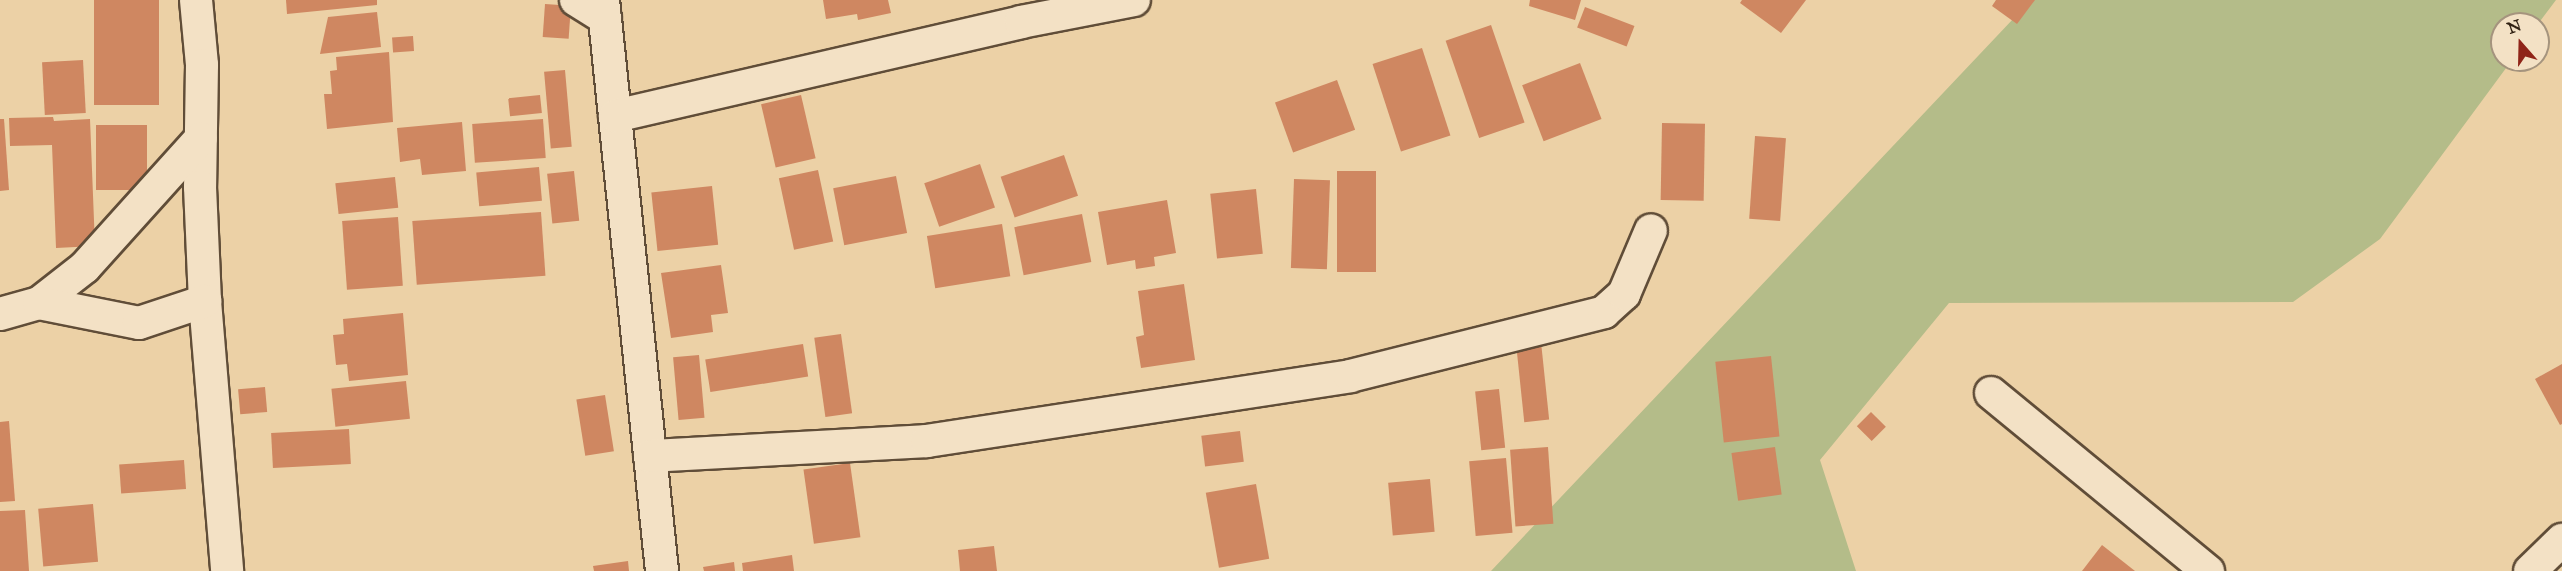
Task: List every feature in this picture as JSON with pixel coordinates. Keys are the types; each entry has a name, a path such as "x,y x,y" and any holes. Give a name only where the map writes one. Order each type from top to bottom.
{"street":[{"path":"196,0 202,64 201,138 205,301 227,571"},
{"path":"576,0 604,9 663,571"},
{"path":"615,116 1019,11 1134,0"},
{"path":"0,314 39,303 85,267 201,138"},
{"path":"650,456 927,441 1359,373 1604,312 1624,294 1651,230"},
{"path":"39,303 139,323 205,301"},
{"path":"1991,393 2208,571"},
{"path":"2530,571 2562,540"}],"green space":[{"path":"2031,0 2556,0 2547,12 2490,12 2490,72 2503,72 2380,239 2293,302 1949,303 1820,460 1856,571 1491,571"}],"building":[{"path":"94,0 159,0 159,105 94,105"},
{"path":"286,0 377,0 377,5 287,14"},
{"path":"823,0 888,0 891,13 858,20 857,14 826,19"},
{"path":"1530,0 1581,0 1575,20 1529,6"},
{"path":"1742,0 1806,0 1781,33 1740,3"},
{"path":"1996,0 2035,0 2017,24 1992,6"},
{"path":"545,4 571,6 569,39 543,37"},
{"path":"1585,7 1634,26 1627,47 1577,28"},
{"path":"377,12 381,47 320,54 328,17"},
{"path":"1491,25 1525,122 1479,138 1446,41"},
{"path":"413,36 414,51 393,52 392,37"},
{"path":"1422,48 1450,135 1401,152 1373,64"},
{"path":"389,52 393,122 327,129 324,94 332,94 330,71 337,70 336,57"},
{"path":"83,60 86,113 45,115 42,62"},
{"path":"1580,63 1602,119 1544,141 1522,85"},
{"path":"565,70 572,147 551,149 544,72"},
{"path":"1337,80 1355,130 1293,152 1275,103"},
{"path":"540,95 542,113 510,116 508,98"},
{"path":"801,95 816,158 776,168 761,104"},
{"path":"53,117 54,121 90,119 95,246 56,248 52,145 10,146 9,118"},
{"path":"0,119 4,119 9,190 0,191"},
{"path":"543,119 546,158 475,163 472,124"},
{"path":"462,122 466,171 422,175 420,159 400,162 397,128"},
{"path":"1662,123 1705,124 1704,201 1661,200"},
{"path":"96,125 147,125 147,190 96,190"},
{"path":"1755,136 1786,138 1780,221 1749,219"},
{"path":"1064,155 1078,196 1015,217 1001,177"},
{"path":"980,164 995,207 939,227 924,183"},
{"path":"539,167 542,201 479,206 476,172"},
{"path":"818,170 833,241 794,250 779,178"},
{"path":"574,171 579,221 552,224 547,174"},
{"path":"1337,171 1376,171 1376,272 1337,272"},
{"path":"896,176 907,233 844,245 833,188"},
{"path":"395,177 398,208 339,214 335,183"},
{"path":"1294,179 1330,180 1327,269 1291,268"},
{"path":"712,186 718,245 658,251 651,192"},
{"path":"1256,189 1263,254 1217,258 1210,194"},
{"path":"1167,200 1176,253 1154,257 1155,266 1136,269 1135,260 1107,265 1098,212"},
{"path":"541,212 545,276 417,285 412,221"},
{"path":"1082,214 1091,262 1024,275 1014,227"},
{"path":"398,217 403,286 347,290 342,221"},
{"path":"1002,224 1010,276 935,288 927,236"},
{"path":"721,265 728,313 711,315 713,332 671,338 661,273"},
{"path":"1184,284 1195,360 1141,368 1136,337 1144,335 1138,291"},
{"path":"403,313 408,375 349,381 347,364 336,365 333,335 344,334 343,319"},
{"path":"841,334 852,413 825,417 814,338"},
{"path":"1541,342 1549,420 1524,422 1516,345"},
{"path":"803,344 808,377 710,392 705,359"},
{"path":"699,355 704,418 679,420 673,357"},
{"path":"1771,356 1779,437 1724,442 1715,362"},
{"path":"2562,364 2562,424 2560,425 2535,379"},
{"path":"406,381 410,419 335,427 331,389"},
{"path":"265,387 267,412 240,414 238,389"},
{"path":"1499,389 1505,448 1481,450 1475,392"},
{"path":"605,395 614,451 585,456 576,400"},
{"path":"1871,412 1886,427 1872,441 1857,426"},
{"path":"9,421 15,501 0,502 0,422"},
{"path":"349,429 351,464 273,468 271,433"},
{"path":"1240,431 1244,462 1205,467 1201,436"},
{"path":"1548,447 1553,524 1515,526 1510,450"},
{"path":"1775,447 1782,495 1738,501 1731,453"},
{"path":"1506,458 1513,533 1476,536 1469,461"},
{"path":"184,460 186,489 121,493 119,465"},
{"path":"850,463 860,537 814,544 803,470"},
{"path":"1430,479 1435,532 1393,535 1388,483"},
{"path":"1256,484 1269,559 1219,568 1206,493"},
{"path":"93,504 98,562 43,567 38,509"},
{"path":"25,510 29,571 0,571 0,511"},
{"path":"2102,545 2135,571 2082,571"},
{"path":"994,546 997,571 960,571 958,550"},
{"path":"792,555 794,571 743,571 742,563"},
{"path":"628,561 629,571 594,571 593,566"},
{"path":"734,562 735,571 704,571 703,567"}]}
